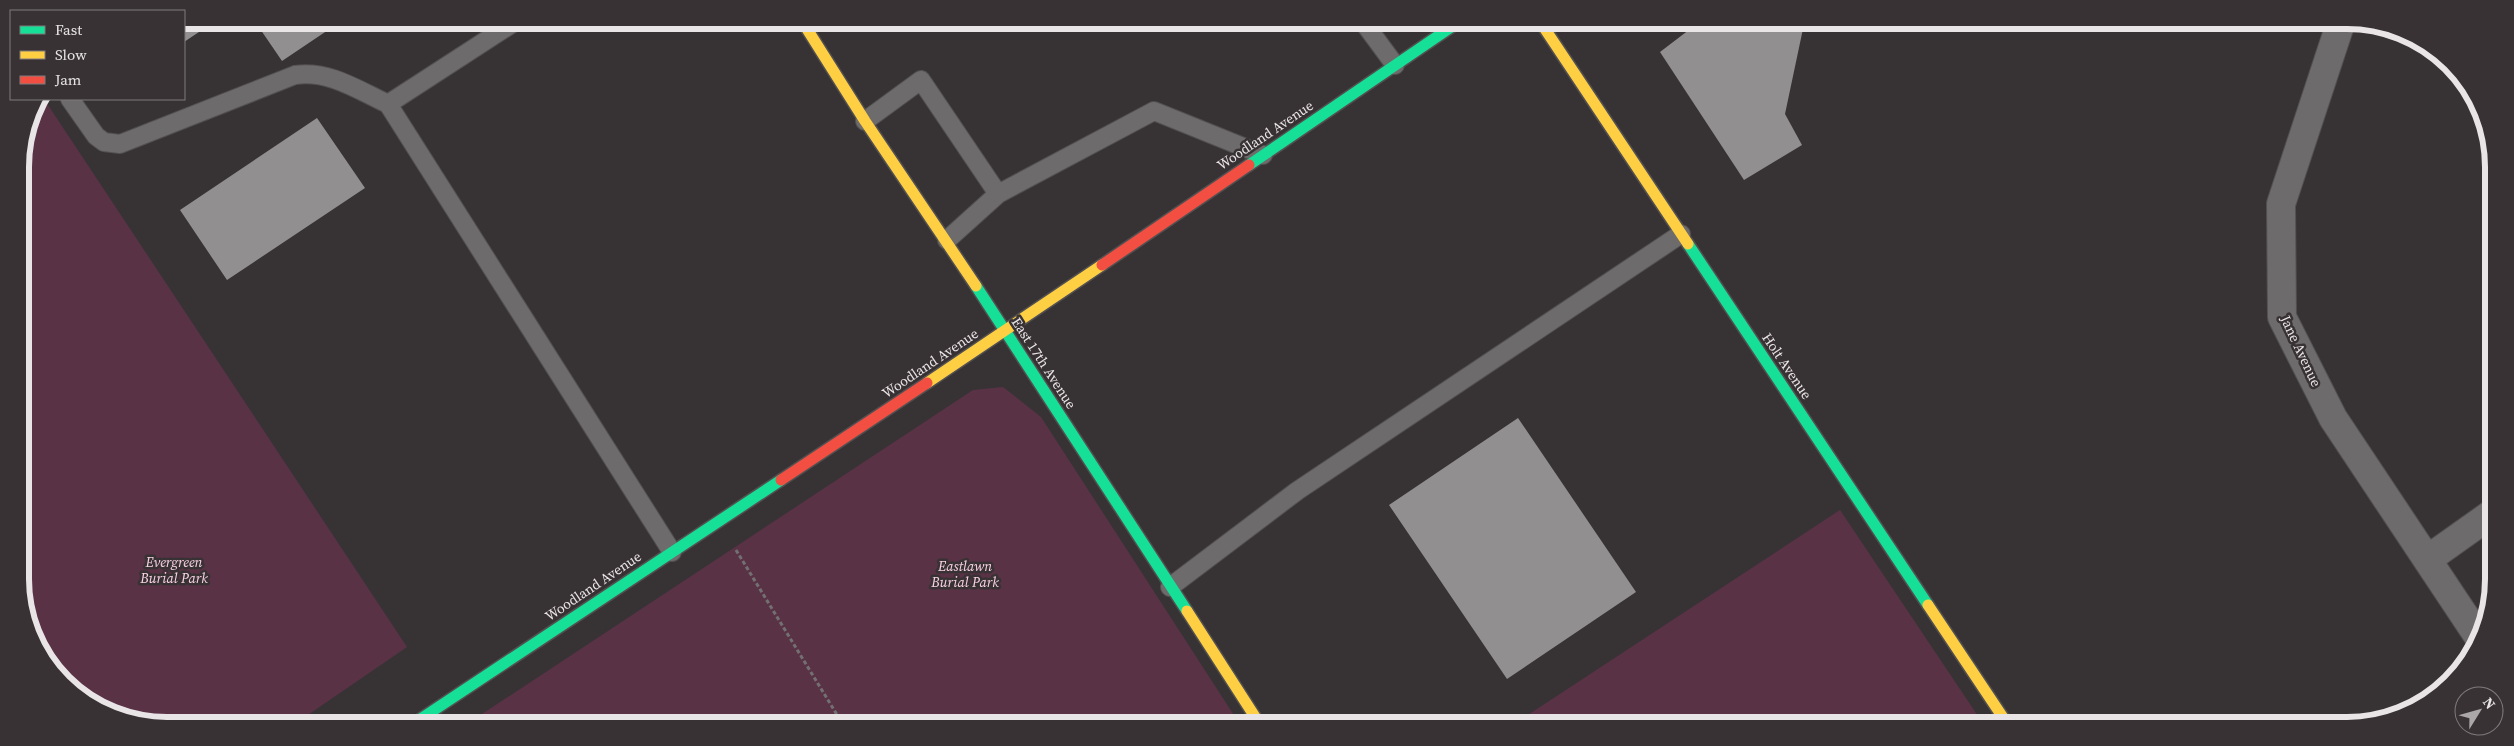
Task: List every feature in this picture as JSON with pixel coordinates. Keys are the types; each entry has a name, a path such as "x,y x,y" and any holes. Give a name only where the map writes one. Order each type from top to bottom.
{"street":[{"name":"East 17th Avenue","path":"807,29 865,121 1006,330 1255,717"},
{"name":"Woodland Avenue","path":"424,717 1006,330 1448,29"},
{"name":"Holt Avenue","path":"1545,29 2003,717"},
{"name":"Jane Avenue","path":"2339,29 2281,204 2282,317 2333,418 2475,632"},
{"path":"2428,559 2485,519"}],"lane":[{"path":"388,104 504,29"},
{"path":"1368,29 1395,65"},
{"path":"71,100 96,136 104,142 120,144 295,75 311,72 333,77 388,104 672,552"},
{"path":"865,121 921,80 998,194"},
{"path":"947,240 998,194 1154,111 1263,155"},
{"path":"1170,587 1297,491 1681,234"}],"path":[{"path":"718,521 838,717"}],"green space":[{"name":"Evergreen Burial Park","path":"46,101 407,647 305,717 166,717 131,713 90,694 63,670 52,656 36,624 31,606 29,580 29,157 33,131"},
{"name":"Eastlawn Burial Park","path":"1003,387 1041,417 1235,717 478,717 973,390"},
{"path":"1840,510 1979,717 1525,717"}],"building":[{"path":"185,29 204,29 185,41"},
{"path":"260,29 330,29 282,61"},
{"path":"1690,29 1803,29 1785,114 1802,145 1744,180 1660,52"},
{"path":"317,118 365,188 227,280 180,210"},
{"path":"1518,418 1636,592 1507,679 1389,505"}],"traffic: fast":[{"path":"1249,165 1448,29"},
{"path":"1688,244 1928,605"},
{"path":"976,286 1187,611"},
{"path":"424,717 781,480"}],"traffic: slow":[{"path":"807,29 865,121 976,286"},
{"path":"1545,29 1688,244"},
{"path":"927,383 1102,265"},
{"path":"1928,605 2003,717"},
{"path":"1187,611 1255,717"}],"traffic: jam":[{"path":"1102,265 1249,165"},
{"path":"781,480 927,383"}]}
